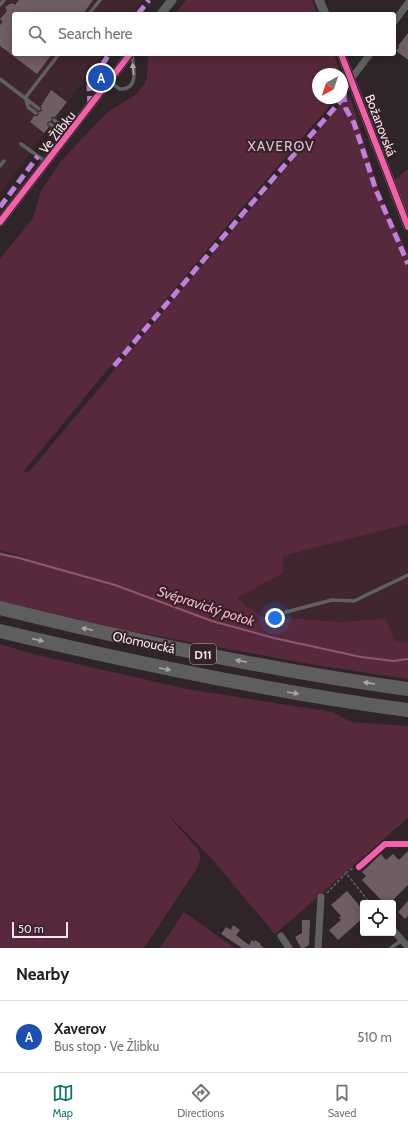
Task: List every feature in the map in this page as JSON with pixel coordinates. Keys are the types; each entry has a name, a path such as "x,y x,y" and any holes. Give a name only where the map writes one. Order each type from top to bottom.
{"highway":[{"name":"Olomoucká","path":"0,608 149,643 269,667 408,689"},
{"name":"Olomoucká","path":"0,631 162,668 276,690 408,710"}],"street":[{"path":"163,12 172,0"},
{"path":"319,0 324,12"},
{"path":"396,19 408,3"},
{"name":"Ve Žlíbku","path":"0,222 129,56"},
{"name":"Božanovská","path":"342,56 408,227"},
{"path":"351,79 368,56"},
{"path":"360,867 385,844 408,844"},
{"path":"318,948 321,898"},
{"path":"396,933 408,947"},
{"path":"281,936 289,948"}],"lane":[{"path":"0,5 4,0"},
{"path":"91,12 100,0"},
{"path":"25,98 57,56"},
{"path":"109,82 120,90 127,89 131,85 134,79 131,56"},
{"path":"0,79 39,109"},
{"path":"25,98 28,107 36,113"},
{"path":"54,120 69,134"},
{"path":"50,124 69,134"},
{"path":"21,144 47,163"},
{"path":"0,166 4,161"},
{"path":"286,612 332,600 354,601 408,575"},
{"path":"391,948 402,940"}],"path":[{"path":"321,898 346,873 368,900"}],"shaded area":[{"path":"0,0 143,0 134,12 12,12 12,56 102,56 0,194"},
{"path":"186,0 312,0 317,12 177,12"},
{"path":"148,56 335,56 339,68 312,68 312,104 331,104 231,221 24,472 30,471 168,306 341,104 348,104 348,96 351,99 382,201 408,254 408,524 283,556 283,573 237,598 260,616 343,622 386,618 394,640 408,643 408,679 315,665 125,630 0,601 0,552 32,559 0,550 0,259 33,218 41,191 61,161 108,112 135,95 144,85 147,77"},
{"path":"408,169 408,217 394,181"},
{"path":"408,524 408,643 394,641 386,618 343,622 260,616 237,598 283,573 283,556"},
{"path":"0,644 33,654 187,689 332,712 351,722 408,726 408,818 275,934 212,859 162,808 197,848 200,853 200,858 197,868 144,948 0,948"},
{"path":"184,912 235,948 160,948"}],"building":[{"path":"19,0 93,0 84,12 12,12 12,55 0,46 0,25 3,22 0,19 7,11 5,7 12,3 15,5"},
{"path":"408,33 408,60 396,51"},
{"path":"13,56 50,56 37,74"},
{"path":"51,90 67,102 55,117 52,117 51,121 48,122 47,125 49,127 44,133 30,122 34,116 38,116 39,112 42,111 41,106"},
{"path":"408,851 408,885 393,900 381,900 362,880 366,876 362,872 381,854 386,860 393,854 399,860"},
{"path":"347,891 360,906 360,921 338,940 329,930 341,920 339,918 341,916 331,905"},
{"path":"408,901 408,916 405,919 398,912"},
{"path":"302,920 310,920 309,945 304,948 301,948 295,937 302,933"},
{"path":"233,925 240,930 236,935 249,945 252,940 254,942 255,940 264,948 242,948 221,934 226,927 231,930"}],"waterway":[{"name":"Svépravický potok","path":"0,554 115,585 212,621 274,638 361,657 393,661 408,659"}],"marked path":[{"path":"140,12 149,0"},
{"path":"90,106 89,86 108,56"},
{"path":"351,79 345,89 344,97 346,109 354,123 376,190 408,264"},
{"path":"114,366 338,104"},
{"path":"0,207 38,156"}],"cycle path":[{"path":"0,222 128,56"},
{"path":"342,56 408,227"},
{"path":"359,867 385,844 408,844"}],"place":[{"name":"Xaverov","path":"101,78"}],"district":[{"name":"XAVEROV","path":"281,146"}]}
